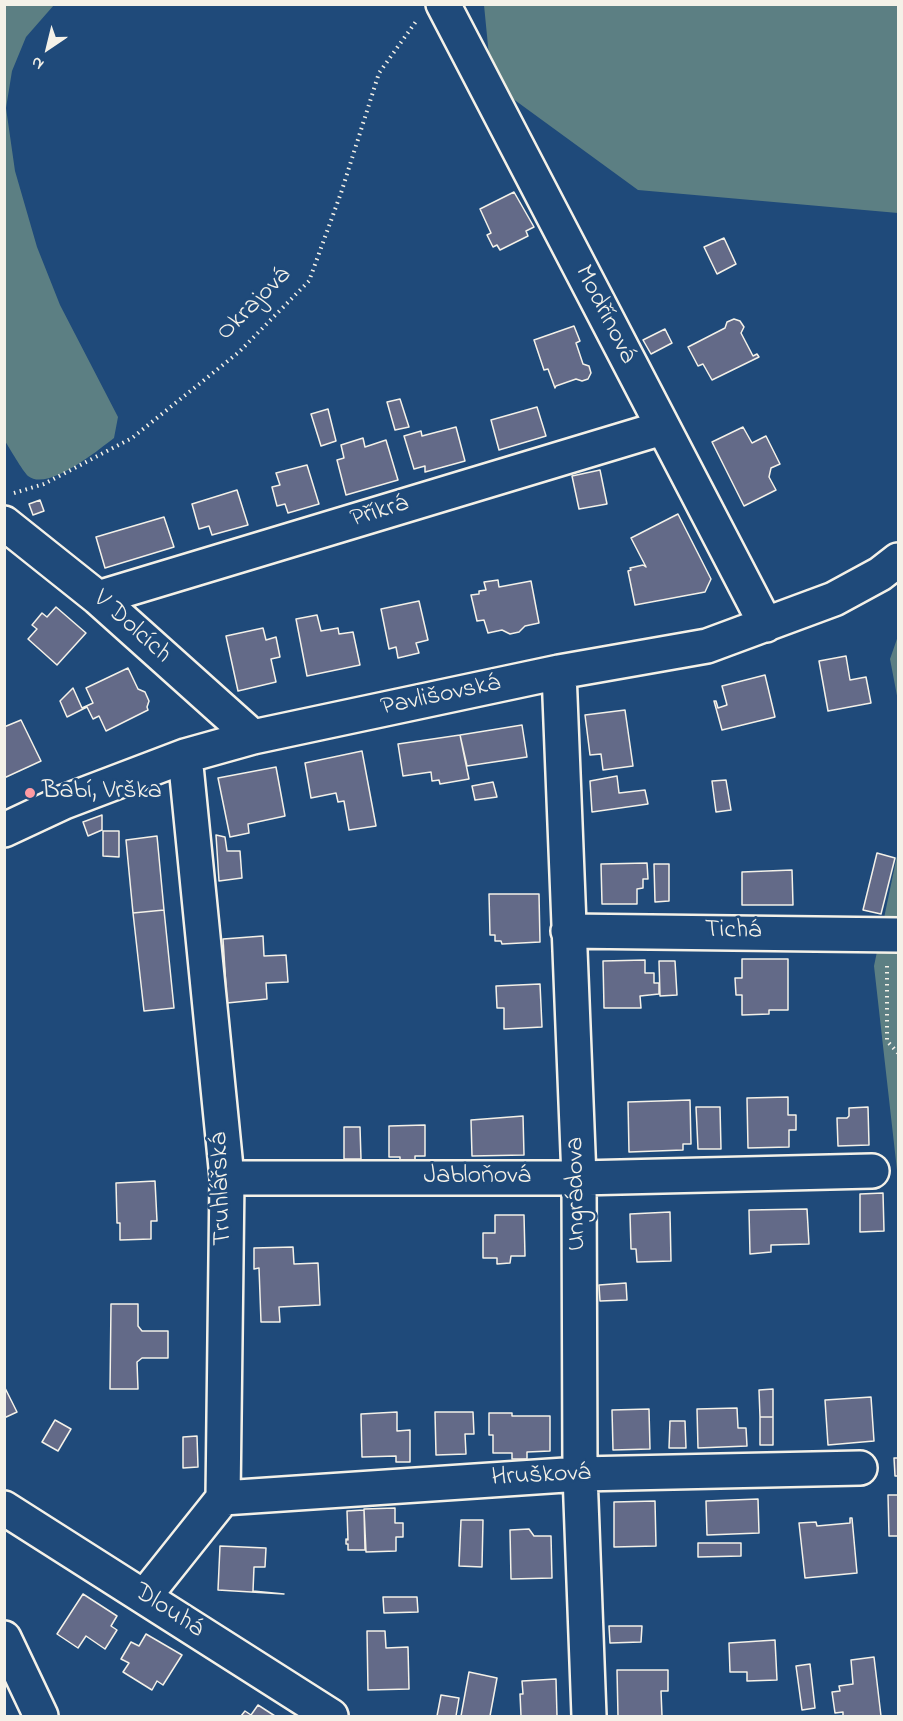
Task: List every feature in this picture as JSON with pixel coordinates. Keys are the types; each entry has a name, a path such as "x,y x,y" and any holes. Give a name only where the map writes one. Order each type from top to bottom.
{"street":[{"name":"Modřínová","path":"432,9 550,208 766,625"},
{"name":"Příkrá","path":"98,598 662,428"},
{"name":"V Dolcích","path":"4,523 98,598 253,737"},
{"name":"Pavlišovská","path":"4,830 63,802 185,756 253,737 559,672 707,646 834,599 889,567"},
{"name":"Ungrádova","path":"559,672 579,1178 580,1474 589,1716"},
{"name":"Truhlářská","path":"185,756 227,1178 222,1498"},
{"name":"Tichá","path":"568,931 893,934"},
{"name":"Jabloňová","path":"227,1178 579,1178 872,1171"},
{"name":"Hrušková","path":"222,1498 580,1474 860,1468"},
{"path":"144,1597 222,1498"},
{"name":"Dlouhá","path":"4,1508 331,1716"},
{"path":"4,1638 41,1716"}],"path":[{"name":"Okrajová","path":"4,496 44,484 132,438 239,351 309,281 341,193 379,73 432,9"},
{"path":"893,934 887,1041 898,1053"}],"green space":[{"path":"4,5 54,5 26,37 12,71 6,108 15,171 37,247 60,305 118,417 114,438 72,468 48,478 37,479 25,473 5,441"},
{"path":"484,5 898,5 898,213 638,190 505,93 489,56"},
{"path":"898,636 898,701 890,659"},
{"path":"898,851 898,1179 874,966"}],"building":[{"path":"514,192 534,227 526,231 528,236 500,250 497,245 493,247 487,235 491,233 480,209"},
{"path":"724,238 736,264 717,274 704,247"},
{"path":"734,319 740,321 744,327 741,333 753,356 757,354 759,357 712,380 703,364 698,366 688,347 725,328 727,322"},
{"path":"574,326 580,341 576,343 583,364 589,366 591,373 588,379 582,381 576,379 555,388 548,369 544,370 534,340"},
{"path":"665,329 672,343 651,354 643,340"},
{"path":"400,399 409,427 395,430 387,402"},
{"path":"537,407 546,436 499,450 491,420"},
{"path":"328,409 336,441 321,446 311,414"},
{"path":"456,427 465,461 425,472 425,466 414,469 404,436 421,431 422,436"},
{"path":"743,427 752,443 766,436 780,464 771,468 769,477 776,490 744,506 712,442"},
{"path":"363,438 365,447 386,440 398,480 346,495 337,460 344,458 341,445"},
{"path":"307,465 319,504 288,513 285,504 277,506 272,487 280,485 276,473"},
{"path":"600,470 607,504 579,509 572,476"},
{"path":"237,490 248,525 212,535 209,526 199,529 192,504"},
{"path":"40,500 44,511 33,515 29,504"},
{"path":"678,514 711,579 705,592 635,605 628,571 631,570 630,568 643,565 646,567 631,538"},
{"path":"164,517 174,547 105,568 96,537"},
{"path":"498,580 499,587 531,581 539,623 525,626 519,632 510,634 502,630 488,633 484,620 477,621 471,595 486,590 484,582"},
{"path":"419,601 428,640 416,643 419,653 398,658 396,647 389,649 381,609"},
{"path":"56,607 86,633 57,665 28,639 37,629 32,625 42,613 47,617"},
{"path":"317,615 321,631 338,628 339,634 353,632 360,665 307,676 296,619"},
{"path":"263,628 266,640 276,637 280,657 271,659 276,682 238,691 226,636"},
{"path":"846,656 850,680 866,677 871,703 828,711 819,661"},
{"path":"128,668 138,689 145,692 149,701 148,710 106,731 99,716 93,719 87,707 67,717 60,701 73,688 82,708 93,703 86,688"},
{"path":"765,675 775,717 722,730 714,701 718,708 727,705 722,686"},
{"path":"625,710 633,766 603,770 601,754 590,755 585,715"},
{"path":"21,720 41,761 4,778 4,727"},
{"path":"522,725 527,757 467,766 460,735"},
{"path":"460,735 469,779 440,784 439,780 432,781 431,772 403,776 398,744"},
{"path":"362,751 376,826 349,830 344,801 338,802 336,793 311,798 305,763"},
{"path":"276,767 285,816 248,824 249,833 230,837 218,778"},
{"path":"617,776 619,793 645,790 648,804 592,812 590,781"},
{"path":"726,780 731,810 716,812 712,781"},
{"path":"493,782 497,797 475,800 472,786"},
{"path":"102,815 102,830 88,836 83,822"},
{"path":"103,831 119,831 119,857 103,856"},
{"path":"216,835 225,837 227,851 240,851 242,878 219,881"},
{"path":"157,836 164,910 133,913 126,840"},
{"path":"877,853 895,858 881,914 863,910"},
{"path":"647,863 648,879 643,879 643,888 637,889 637,904 602,904 601,864"},
{"path":"654,864 669,864 669,901 655,902"},
{"path":"792,870 793,905 742,905 742,872"},
{"path":"489,894 539,894 540,942 502,944 501,941 495,941 495,935 490,935"},
{"path":"164,910 174,1008 144,1011 133,913"},
{"path":"263,936 264,956 286,955 288,982 266,983 267,999 227,1003 223,939"},
{"path":"742,959 788,959 788,1010 769,1010 769,1014 742,1015 742,995 736,995 735,978 742,978"},
{"path":"645,960 645,973 654,973 654,983 659,983 659,994 640,996 641,1008 604,1008 603,961"},
{"path":"659,961 675,961 677,995 660,996"},
{"path":"540,984 542,1027 504,1029 504,1008 497,1008 496,986"},
{"path":"788,1097 788,1115 796,1115 796,1130 789,1130 789,1147 748,1148 747,1098"},
{"path":"690,1100 691,1144 683,1144 683,1150 629,1152 628,1102"},
{"path":"696,1107 720,1107 721,1149 698,1149"},
{"path":"868,1107 869,1145 838,1146 837,1118 847,1118 849,1108"},
{"path":"523,1116 524,1155 472,1156 471,1120"},
{"path":"425,1125 425,1156 415,1156 415,1161 400,1162 400,1157 389,1157 389,1126"},
{"path":"344,1127 360,1127 361,1159 344,1159"},
{"path":"155,1181 157,1221 151,1221 151,1239 120,1240 120,1223 117,1223 116,1183"},
{"path":"883,1193 884,1231 860,1232 860,1194"},
{"path":"807,1209 809,1244 771,1245 771,1252 750,1254 749,1210"},
{"path":"670,1212 671,1261 637,1262 636,1249 631,1249 630,1214"},
{"path":"495,1215 524,1215 525,1256 511,1256 510,1263 497,1264 497,1258 483,1258 483,1233 495,1233"},
{"path":"293,1247 294,1264 318,1263 320,1305 279,1307 280,1322 261,1322 259,1268 254,1269 254,1248"},
{"path":"626,1283 627,1300 600,1301 599,1285"},
{"path":"111,1304 138,1304 138,1326 142,1331 168,1331 168,1358 142,1358 137,1362 138,1389 110,1389"},
{"path":"4,1386 17,1412 4,1418"},
{"path":"773,1389 773,1417 760,1417 759,1390"},
{"path":"871,1397 874,1441 828,1445 825,1400"},
{"path":"737,1408 738,1428 746,1428 747,1446 698,1448 697,1409"},
{"path":"649,1409 650,1449 613,1450 612,1410"},
{"path":"397,1412 397,1431 410,1430 410,1462 396,1462 396,1456 362,1457 361,1414"},
{"path":"435,1412 473,1412 474,1434 465,1434 466,1454 436,1455"},
{"path":"489,1413 512,1413 512,1416 550,1416 550,1451 527,1452 527,1459 512,1459 512,1453 493,1453 493,1435 489,1435"},
{"path":"760,1417 773,1417 773,1445 760,1445"},
{"path":"55,1420 71,1429 58,1451 42,1442"},
{"path":"670,1421 685,1421 686,1448 669,1448"},
{"path":"197,1436 198,1467 183,1468 183,1437"},
{"path":"894,1458 898,1458 898,1476 895,1476"},
{"path":"888,1495 898,1495 898,1536 889,1536"},
{"path":"758,1499 759,1533 707,1535 706,1501"},
{"path":"655,1501 656,1546 614,1547 614,1502"},
{"path":"395,1508 395,1523 403,1523 403,1537 396,1537 396,1551 366,1552 364,1509"},
{"path":"364,1510 365,1550 348,1550 348,1544 346,1544 346,1539 348,1540 347,1511"},
{"path":"850,1518 852,1518 857,1573 805,1578 799,1523 816,1522 817,1526 850,1523"},
{"path":"461,1520 483,1520 482,1567 459,1566"},
{"path":"529,1529 534,1536 551,1536 552,1578 511,1579 510,1530"},
{"path":"698,1543 741,1543 741,1556 698,1557"},
{"path":"220,1546 266,1548 265,1567 254,1567 253,1591 284,1594 218,1590"},
{"path":"83,1594 117,1616 111,1626 117,1630 105,1649 86,1636 78,1648 57,1634"},
{"path":"383,1597 417,1597 418,1612 384,1613"},
{"path":"609,1626 642,1626 641,1642 610,1643"},
{"path":"367,1631 385,1631 386,1648 408,1647 409,1689 368,1690"},
{"path":"146,1634 182,1655 163,1685 157,1681 152,1690 123,1672 129,1663 121,1659 131,1642 139,1646"},
{"path":"775,1640 777,1680 747,1681 747,1672 730,1672 729,1643"},
{"path":"874,1657 881,1716 843,1716 843,1712 835,1713 832,1692 840,1691 839,1686 853,1684 851,1660"},
{"path":"810,1664 815,1708 802,1710 796,1666"},
{"path":"617,1670 668,1670 668,1691 661,1691 662,1716 618,1716"},
{"path":"469,1672 497,1678 490,1716 461,1716"},
{"path":"556,1679 557,1716 521,1716 522,1681"},
{"path":"441,1695 459,1698 456,1716 437,1716"},
{"path":"258,1705 275,1716 241,1716 245,1711 251,1715"}],"place":[{"name":"Babí, Vrška","path":"30,793"}]}
